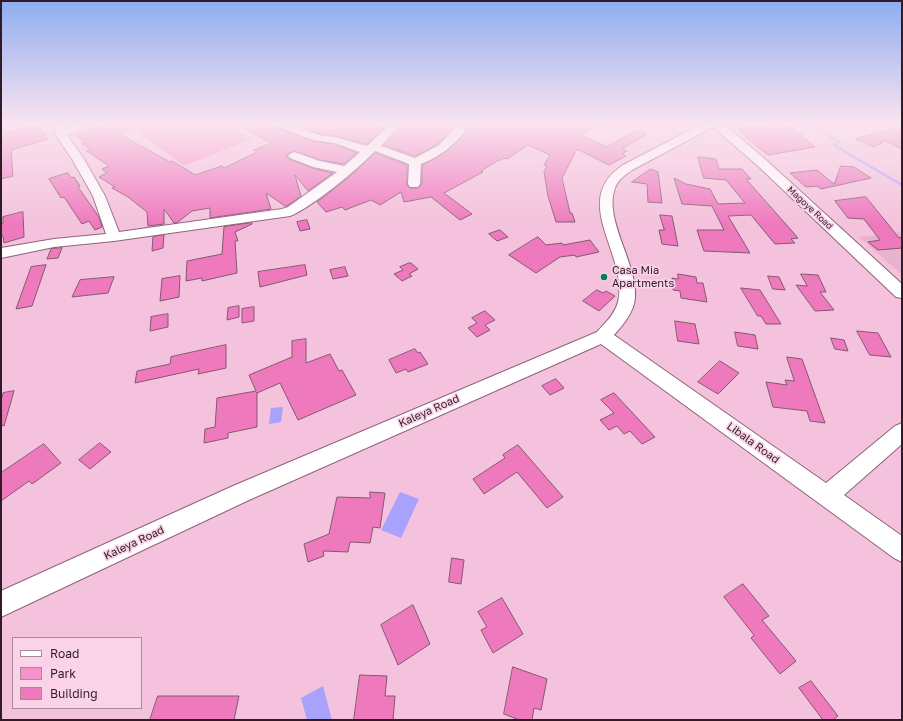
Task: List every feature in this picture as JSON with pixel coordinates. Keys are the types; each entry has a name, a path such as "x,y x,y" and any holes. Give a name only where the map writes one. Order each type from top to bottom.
{"street":[{"path":"77,158 99,196 114,238"},
{"path":"299,158 316,164 347,170"},
{"path":"1,253 54,243 114,238 284,213 293,210 303,203 362,158"},
{"path":"401,158 415,162 428,158"},
{"name":"Kaleya Road","path":"1,604 241,493 603,336 619,319 627,299 627,280 623,261 607,210 606,199 609,189 617,176 647,158"},
{"name":"Magoye Road","path":"757,158 902,293"},
{"path":"414,184 415,162"},
{"name":"Libala Road","path":"603,336 902,550"},
{"path":"826,496 902,432"}],"shaded area":[{"path":"902,232 902,275 859,237"},
{"path":"283,407 281,422 269,424 271,408"},
{"path":"400,492 419,499 401,538 381,530"},
{"path":"323,686 332,720 307,720 301,698"}],"green space":[{"path":"173,158 205,158 184,166"}],"building":[{"path":"1,158 12,158 13,176 1,179"},
{"path":"97,158 162,158 170,162 172,161 195,175 222,166 224,168 245,158 288,158 312,168 333,173 308,191 295,175 301,196 287,206 266,193 271,209 210,218 210,208 192,211 178,222 174,223 164,209 164,224 148,226 147,212 128,197 112,188 115,187 99,177 107,173 102,169 109,166"},
{"path":"313,158 352,158 344,164"},
{"path":"370,158 387,158 407,165 407,185 410,188 418,188 422,184 422,165 436,158 509,158 499,160 481,171 483,172 444,193 472,214 460,220 431,197 404,202 401,192 380,205 371,200 345,210 342,207 326,212 317,202 348,178"},
{"path":"548,158 573,158 562,178 570,213 572,213 575,222 556,222 548,196 544,172 547,166 544,165"},
{"path":"594,158 623,158 609,165"},
{"path":"698,158 716,159 719,169 742,169 751,179 746,179 798,238 791,239 795,243 775,244 751,215 728,216 750,253 704,251 697,230 724,230 712,206 682,204 674,178 686,184 710,189 718,204 745,203 726,180 704,178"},
{"path":"841,166 854,167 871,178 821,189 817,186 806,187 790,173 817,170 834,184"},
{"path":"651,169 658,172 662,203 648,202 647,184 632,182"},
{"path":"68,173 71,178 74,177 80,186 78,187 99,217 102,227 95,230 89,221 82,224 64,197 61,198 49,179"},
{"path":"866,197 899,238 902,237 902,248 878,250 868,242 880,240 864,219 848,218 835,201"},
{"path":"23,212 24,237 4,243 3,236 1,236 1,224 3,223 3,217"},
{"path":"660,215 672,216 678,246 662,244 659,230 664,230"},
{"path":"307,220 310,229 300,231 297,222"},
{"path":"252,223 235,232 238,241 235,241 237,273 202,281 202,278 186,281 187,261 222,254 224,227"},
{"path":"500,230 508,237 497,241 489,234"},
{"path":"164,235 163,248 152,251 153,237"},
{"path":"538,237 546,245 562,243 563,245 590,240 599,252 576,257 575,255 560,257 536,273 509,255"},
{"path":"62,248 58,258 47,259 51,249"},
{"path":"409,263 418,269 409,274 412,276 402,281 394,274 403,270 400,267"},
{"path":"46,265 32,306 16,309 31,267"},
{"path":"305,265 307,275 260,287 258,272"},
{"path":"345,267 348,276 333,279 330,270"},
{"path":"678,274 696,277 697,283 703,283 707,302 681,298 680,291 673,290 672,278 678,279"},
{"path":"801,274 818,275 826,292 820,292 834,310 815,311 796,285 807,286"},
{"path":"180,276 179,297 160,301 162,279"},
{"path":"768,276 779,277 785,290 773,289"},
{"path":"114,277 108,293 72,297 80,280"},
{"path":"741,288 760,290 781,324 766,324 761,316 758,316"},
{"path":"597,290 603,293 606,291 615,296 599,311 583,301"},
{"path":"239,306 239,317 227,320 228,308"},
{"path":"254,307 254,321 242,323 242,309"},
{"path":"485,311 495,320 485,325 490,330 477,337 468,328 477,323 472,318"},
{"path":"168,314 168,327 150,331 151,317"},
{"path":"675,321 695,324 699,344 678,341"},
{"path":"857,331 878,333 891,357 870,355"},
{"path":"735,332 755,335 758,349 738,346"},
{"path":"831,338 844,340 848,351 835,349"},
{"path":"306,339 306,363 330,354 339,371 342,370 356,395 298,420 280,383 257,393 257,427 228,433 228,438 204,443 205,429 215,427 217,398 256,391 249,375 292,357 292,341"},
{"path":"226,345 226,368 198,374 199,369 135,383 137,371 170,364 171,357"},
{"path":"415,349 418,353 420,352 428,364 408,372 406,369 396,373 389,360"},
{"path":"787,357 802,359 825,423 810,421 807,411 773,407 766,382 787,385 785,380 794,381"},
{"path":"720,361 739,373 718,394 698,382"},
{"path":"556,379 564,388 550,395 542,386"},
{"path":"14,391 4,426 1,425 1,401 3,393"},
{"path":"614,393 655,437 642,444 630,431 624,434 617,426 609,430 600,420 614,413 601,400"},
{"path":"100,443 111,452 90,469 79,460"},
{"path":"44,444 61,463 32,484 29,481 1,501 1,473"},
{"path":"518,445 563,497 547,508 517,472 484,494 473,479 505,458 503,455"},
{"path":"370,492 385,493 380,528 373,527 370,543 350,542 348,552 323,551 324,556 308,562 304,544 329,534 337,497 370,498"},
{"path":"452,558 464,560 461,584 449,582"},
{"path":"743,584 769,616 762,620 796,661 780,674 751,638 754,635 724,597"},
{"path":"502,598 523,634 493,653 481,630 487,627 478,612"},
{"path":"413,605 430,644 398,665 381,625"},
{"path":"513,667 547,679 541,710 534,708 532,720 519,720 504,714"},
{"path":"360,675 387,676 385,696 395,696 393,720 354,720"},
{"path":"811,681 838,716 833,720 823,720 799,688"},
{"path":"158,696 239,696 234,720 150,720"}],"waterway":[{"path":"855,158 902,185"}],"place":[{"name":"Casa Mia Apartments","path":"604,277"}]}
